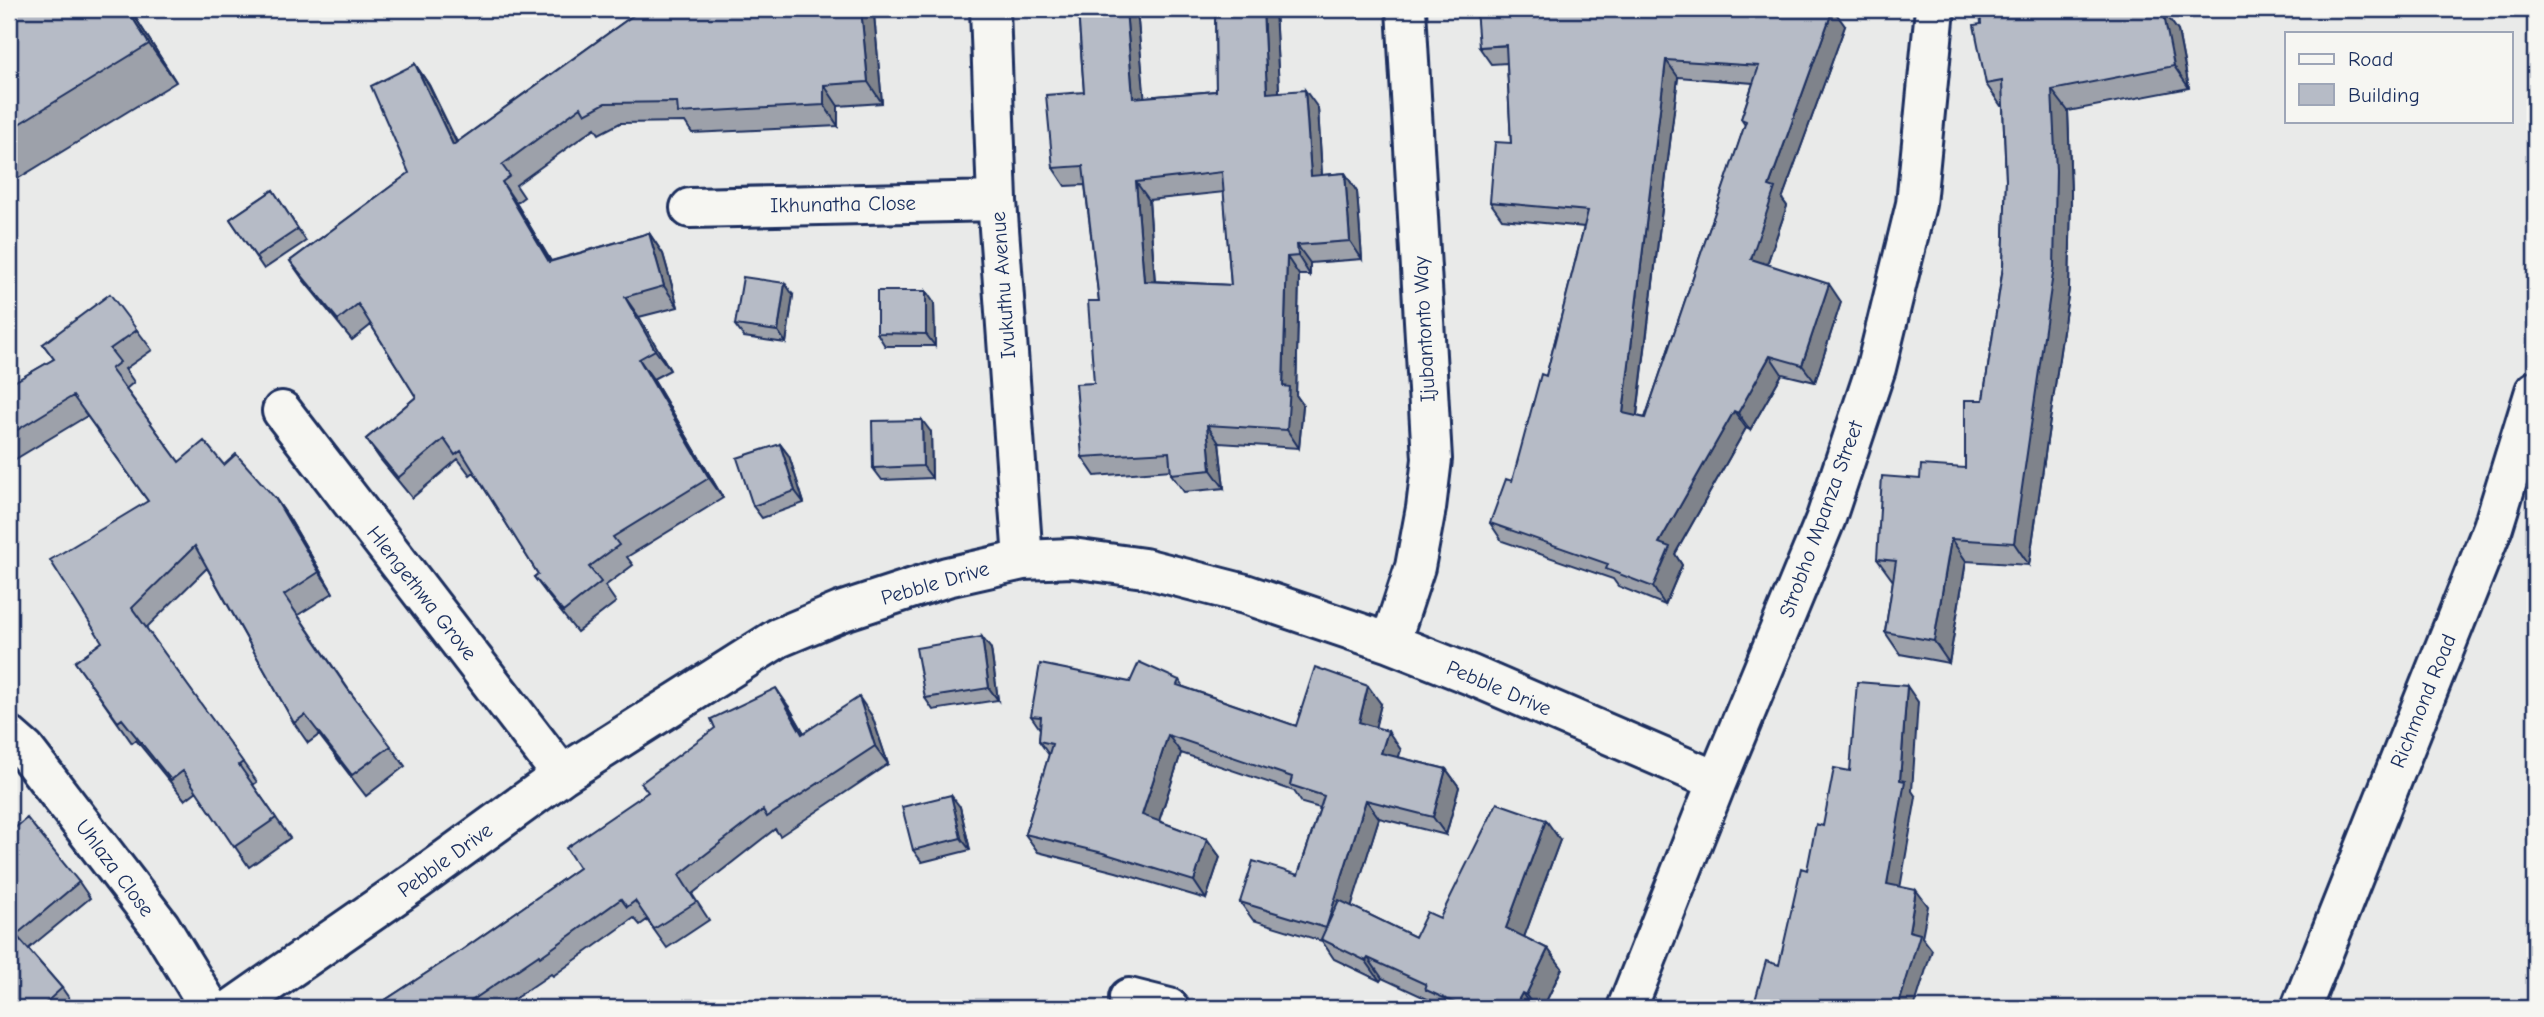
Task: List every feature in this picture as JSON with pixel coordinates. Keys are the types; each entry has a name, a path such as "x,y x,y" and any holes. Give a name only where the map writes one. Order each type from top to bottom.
{"main road":[{"name":"Ivukuthu Avenue","path":"990,9 997,201 1023,560"},
{"name":"Ijubantonto Way","path":"1390,643 1415,567 1432,459 1406,9"},
{"name":"Strobho Mpanza Street","path":"1627,1008 1826,518 1876,368 1916,204 1936,9"},
{"name":"Ikhunatha Close","path":"690,208 997,201"},
{"name":"Richmond Road","path":"2301,1008 2493,527 2535,391"},
{"name":"Hlengethwa Grove","path":"282,411 562,775"},
{"name":"Pebble Drive","path":"233,1008 416,881 562,775 778,638 840,612 947,577 1023,560 1072,558 1144,568 1245,594 1390,643 1471,675 1717,781"},
{"name":"Uhlaza Close","path":"9,736 25,750 160,926 210,1008"},
{"path":"1129,998 1169,1008"}],"building":[{"path":"15,9 127,9 149,44 9,130 9,13"},
{"path":"642,9 861,9 868,82 824,85 824,105 678,113 677,102 605,103 585,114 581,107 502,165 510,176 502,182 549,262 649,233 664,286 625,297 655,350 639,359 709,478 613,537 619,545 589,567 601,582 563,612 534,577 538,574 461,451 455,455 444,439 398,478 366,439 416,397 358,304 338,320 290,261 409,173 371,86 415,64 453,145"},
{"path":"1078,9 1126,9 1133,98 1216,91 1215,9 1263,9 1267,93 1305,90 1311,176 1345,173 1350,241 1297,245 1298,256 1287,257 1283,386 1290,387 1287,430 1207,425 1211,470 1171,474 1169,452 1082,457 1076,384 1094,383 1088,301 1099,301 1083,166 1053,168 1046,95 1084,92","holes":["1222,172 1231,285 1144,281 1136,182"]},
{"path":"1476,9 1833,9 1769,186 1775,188 1751,259 1829,284 1802,365 1770,356 1738,413 1734,411 1659,543 1670,547 1653,587 1606,569 1608,564 1490,523 1506,479 1512,481 1541,374 1546,376 1588,211 1490,202 1495,142 1511,143 1506,45 1479,47","holes":["1666,60 1759,66 1741,119 1746,121 1645,418 1623,413"]},
{"path":"1980,9 2163,10 2174,66 2052,90 2056,171 2054,267 2014,543 1951,539 1934,641 1885,632 1896,561 1877,559 1882,476 1920,479 1921,465 1965,468 1965,400 1983,400 2003,267 2006,179 2002,81 1986,84 1974,25 1981,24"},
{"path":"273,190 298,229 256,257 230,219"},
{"path":"743,277 785,283 778,331 735,325"},
{"path":"877,291 926,291 926,334 877,333"},
{"path":"110,294 137,330 110,349 120,362 111,369 179,462 204,441 224,465 236,454 275,498 319,572 284,595 347,688 391,746 352,775 305,715 294,723 195,546 132,608 243,762 239,765 276,818 234,847 183,771 171,780 122,719 118,722 75,662 102,642 50,560 148,501 73,396 9,435 9,385 54,359 43,344"},
{"path":"922,420 923,466 873,468 872,421"},
{"path":"780,444 795,491 753,506 737,458"},
{"path":"982,637 989,688 925,698 916,648"},
{"path":"1139,662 1179,680 1177,685 1296,726 1315,667 1368,686 1359,722 1388,731 1381,753 1446,769 1433,817 1366,800 1326,928 1240,902 1253,861 1298,875 1324,796 1290,785 1292,777 1168,735 1142,815 1207,839 1194,881 1103,853 1025,834 1052,744 1039,741 1041,717 1031,716 1040,664 1130,682"},
{"path":"1857,682 1907,686 1900,780 1905,781 1887,884 1916,890 1909,931 1920,934 1898,1008 1753,1008 1766,961 1779,965 1801,868 1807,870 1816,824 1823,826 1834,768 1850,771"},
{"path":"776,688 802,734 859,697 875,746 767,817 763,810 679,875 696,902 654,929 635,901 627,907 621,899 540,957 539,955 461,1008 373,1008 579,868 566,848 648,792 641,783 715,728 711,719"},
{"path":"951,795 961,838 913,850 902,807"},
{"path":"1497,803 1546,820 1506,928 1548,949 1526,995 1522,993 1514,1008 1466,1008 1426,990 1425,984 1368,958 1366,961 1321,939 1339,900 1415,937 1427,912 1440,918"},
{"path":"27,818 79,882 16,935 62,988 40,1008 13,1008 9,1003 9,833"}]}
